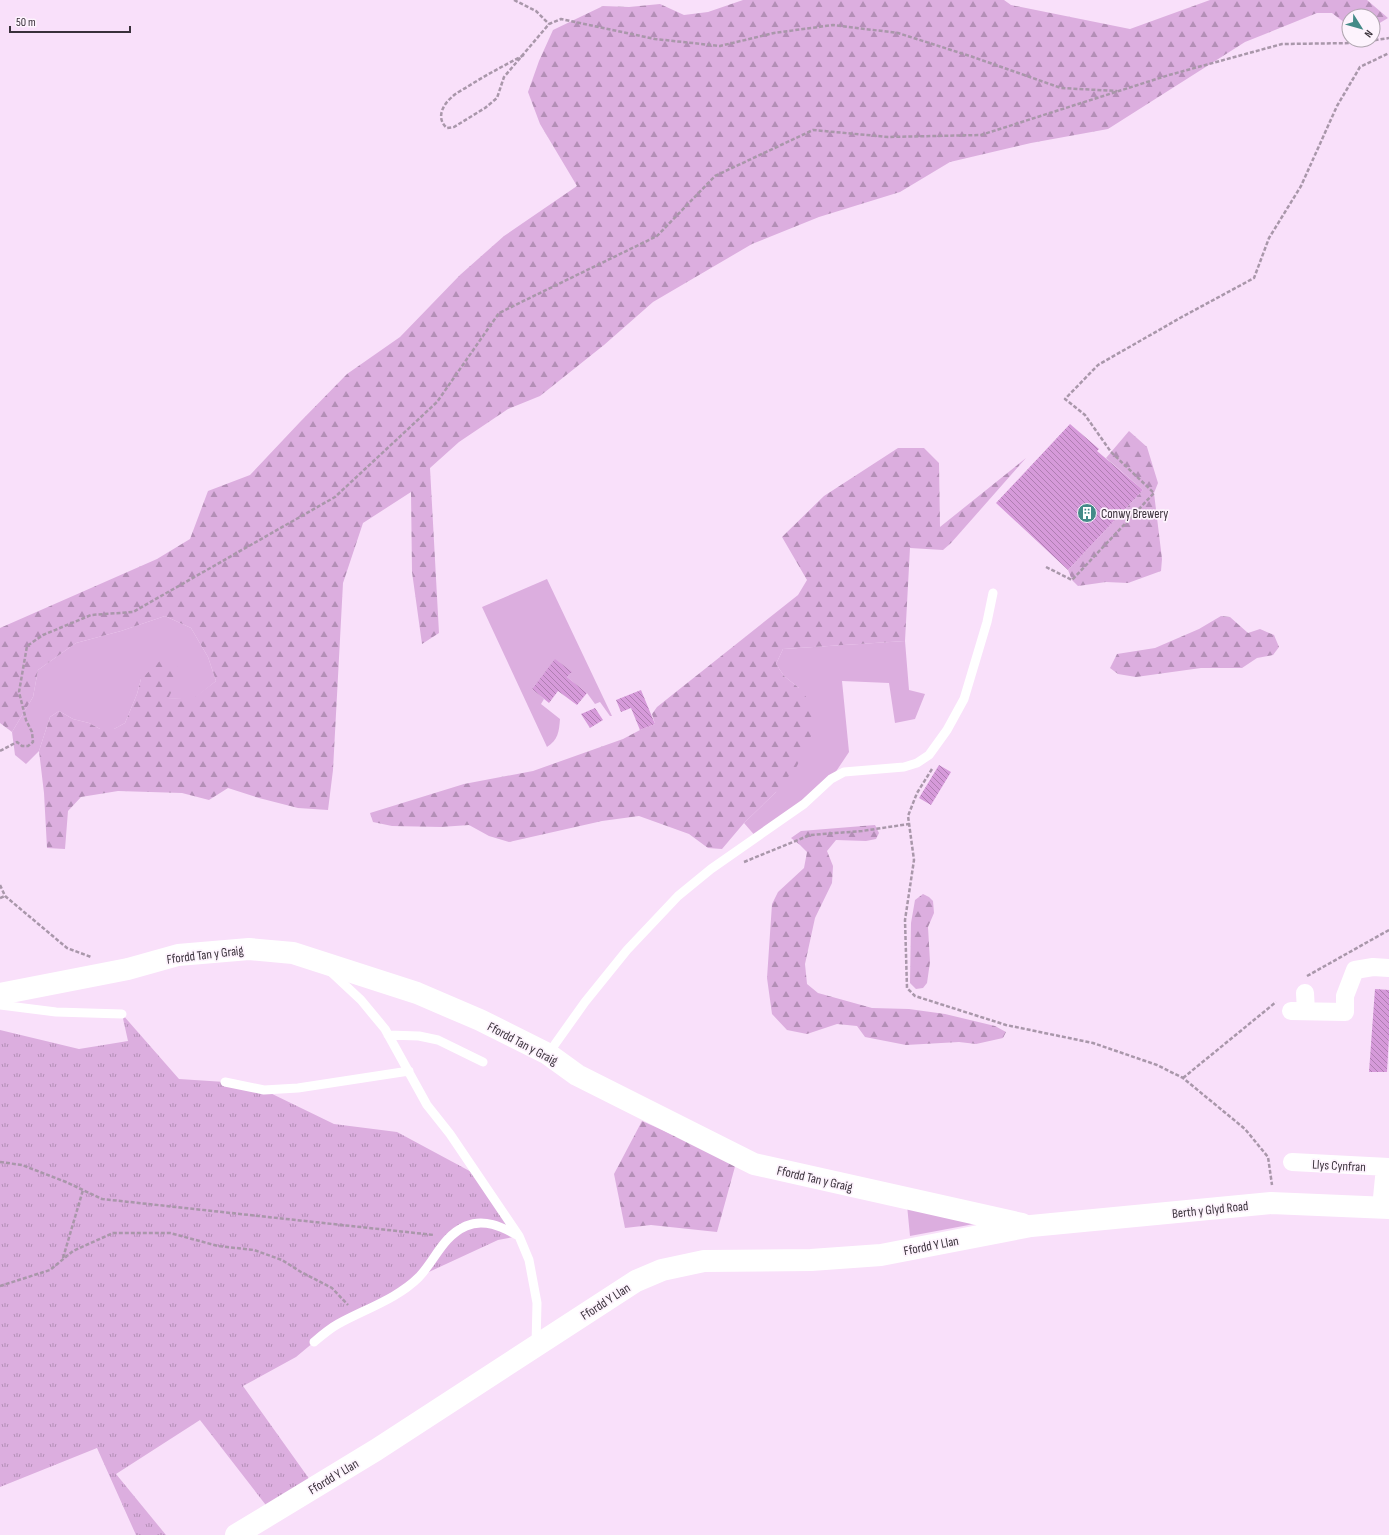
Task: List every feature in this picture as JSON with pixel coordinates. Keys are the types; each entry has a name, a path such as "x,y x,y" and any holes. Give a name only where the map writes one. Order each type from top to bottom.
{"street":[{"name":"Ffordd Tan y Graig","path":"0,994 128,969 178,955 249,949 293,953 417,993 480,1020 548,1054 577,1075 754,1164 1031,1226"},
{"path":"1305,993 1298,1011 1345,1012 1345,996 1355,970 1373,966 1389,968"},
{"name":"Llys Cynfran","path":"1292,1162 1387,1167 1385,1208"},
{"name":"Berth y Glyd Road","path":"1031,1226 1275,1203 1385,1208"},
{"name":"Ffordd Y Llan","path":"236,1535 376,1450 636,1281 662,1270 704,1261 812,1260 881,1255 1031,1226"}],"lane":[{"path":"548,1054 585,1002 627,950 678,896 711,869 804,804 831,779 844,772 904,767 917,763 929,755 947,730 964,699 987,622 992,593"},
{"path":"319,961 361,1000 388,1035 427,1105 450,1134 519,1236 528,1260 537,1304 536,1346"},
{"path":"0,1005 56,1012 122,1014"},
{"path":"388,1035 419,1036 438,1040 483,1062"},
{"path":"225,1082 264,1090 298,1088 409,1071"},
{"path":"314,1342 336,1324 401,1292 418,1278 442,1245 450,1237 467,1226 484,1223 503,1227 519,1236"}],"path":[{"path":"514,0 536,11 550,24"},
{"path":"524,55 451,97 444,106 440,116 442,124 447,128 454,127 485,108 496,98 504,76 524,55 550,24 561,19 655,39 720,46 774,33 833,25 898,33 973,57 1061,88 1119,91"},
{"path":"0,752 17,742 22,746 28,746 33,742 32,732 26,720 19,692 27,646 43,635 91,615 133,612 335,497 437,402 500,313 656,236 716,176 813,130 888,137 981,136 1169,75 1282,44 1356,43 1389,38"},
{"path":"1046,567 1072,580 1154,493 1111,452 1085,415 1064,399 1098,365 1254,278 1269,238 1300,186 1337,106 1356,73 1360,67 1389,53"},
{"path":"934,766 917,793 908,816 914,860 905,920 907,988 915,996 1006,1025 1093,1043 1157,1065 1183,1078 1245,1129 1268,1157 1275,1203"},
{"path":"728,858 734,866 810,835 862,831 909,824"},
{"path":"0,884 5,896 67,948 97,959"},
{"path":"0,898 5,896"},
{"path":"0,1162 22,1165 102,1199 450,1237"},
{"path":"63,1259 83,1190"},
{"path":"0,1286 50,1270 73,1251 113,1233 170,1233 218,1246 254,1250 282,1260 332,1288 356,1314"}],"green space":[{"path":"743,0 1004,0 1011,5 1130,29 1210,0 1367,0 1376,8 1341,8 1341,20 1332,13 1317,13 1245,42 1108,129 1031,143 950,162 900,192 819,217 752,244 653,302 604,345 540,396 508,409 459,442 430,468 439,633 422,644 412,572 411,492 363,523 343,583 333,770 328,810 298,808 228,788 209,800 182,793 118,791 81,797 68,811 65,849 47,848 44,793 39,751 50,717 59,711 73,719 89,723 100,729 114,729 125,723 137,694 141,679 163,658 175,661 180,674 168,699 195,697 216,681 208,657 191,628 165,616 121,631 76,643 38,670 33,697 12,732 0,723 0,628 157,559 190,539 208,491 250,475 347,374 400,337 460,275 504,236 577,186 540,124 528,92 539,61 553,30 603,6 629,7 660,4 684,15 708,12"},
{"path":"1381,12 1388,18 1381,22"},
{"path":"1129,431 1147,447 1158,483 1154,493 1162,559 1161,571 1128,583 1106,582 1078,586 1072,580 1068,570 1143,490 1106,458"},
{"path":"898,448 924,448 939,463 940,527 1026,458 951,543 943,550 910,548 905,641 783,649 776,664 784,676 799,688 810,702 814,714 811,736 797,766 776,792 744,823 722,849 708,848 689,834 639,816 602,821 509,842 489,836 469,825 441,827 392,826 373,822 370,813 464,784 533,771 623,739 655,724 652,714 657,707 798,595 807,580 782,537 824,496"},
{"path":"547,579 612,716 610,716 600,702 595,704 587,693 567,677 571,673 555,660 532,689 544,699 541,704 560,719 556,738 554,742 547,747 482,607"},
{"path":"165,616 191,628 208,657 216,681 195,698 167,699 141,679 137,694 125,723 114,729 100,729 89,723 73,719 59,711 50,717 39,751 26,764 15,755 12,732 33,697 38,670 76,643 121,631"},
{"path":"1221,616 1230,617 1248,633 1260,629 1274,635 1279,647 1273,655 1257,658 1242,668 1201,668 1136,677 1118,674 1110,668 1117,654 1155,648 1199,629"},
{"path":"905,641 909,690 925,694 915,719 895,723 889,683 842,681 849,752 831,779 757,838 744,823 776,792 799,688 784,676 776,664 783,649"},
{"path":"875,825 879,833 876,839 866,841 836,840 827,851 833,866 832,883 815,918 805,964 807,984 818,993 872,1008 909,1009 945,1014 995,1026 1006,1032 1003,1038 976,1044 959,1042 906,1045 865,1037 857,1026 837,1024 807,1034 787,1030 772,1014 767,978 772,904 778,892 804,868 807,852 791,838 801,831"},
{"path":"923,894 933,901 934,913 928,927 930,962 927,983 923,988 916,989 910,983 911,923 915,900"},
{"path":"122,1014 179,1079 225,1082 264,1090 334,1124 397,1132 477,1175 519,1236 498,1240 418,1277 314,1342 296,1357 243,1386 315,1487 272,1513 200,1420 116,1474 166,1535 136,1535 97,1448 0,1487 0,1030 79,1049 128,1041"},
{"path":"642,1121 736,1163 717,1232 651,1225 625,1228 614,1174"},
{"path":"907,1205 974,1224 910,1236"}],"building":[{"path":"1070,424 1099,449 1097,451 1143,490 1068,570 996,503"},
{"path":"555,659 572,672 567,677 587,693 577,705 558,691 549,703 532,689"},
{"path":"641,690 655,724 640,730 631,708 621,712 616,700"},
{"path":"595,708 603,720 590,728 581,714"},
{"path":"939,765 951,772 931,805 919,798"},
{"path":"1375,989 1389,990 1387,1072 1369,1072"}],"place":[{"name":"Conwy Brewery","path":"1087,513"}]}
